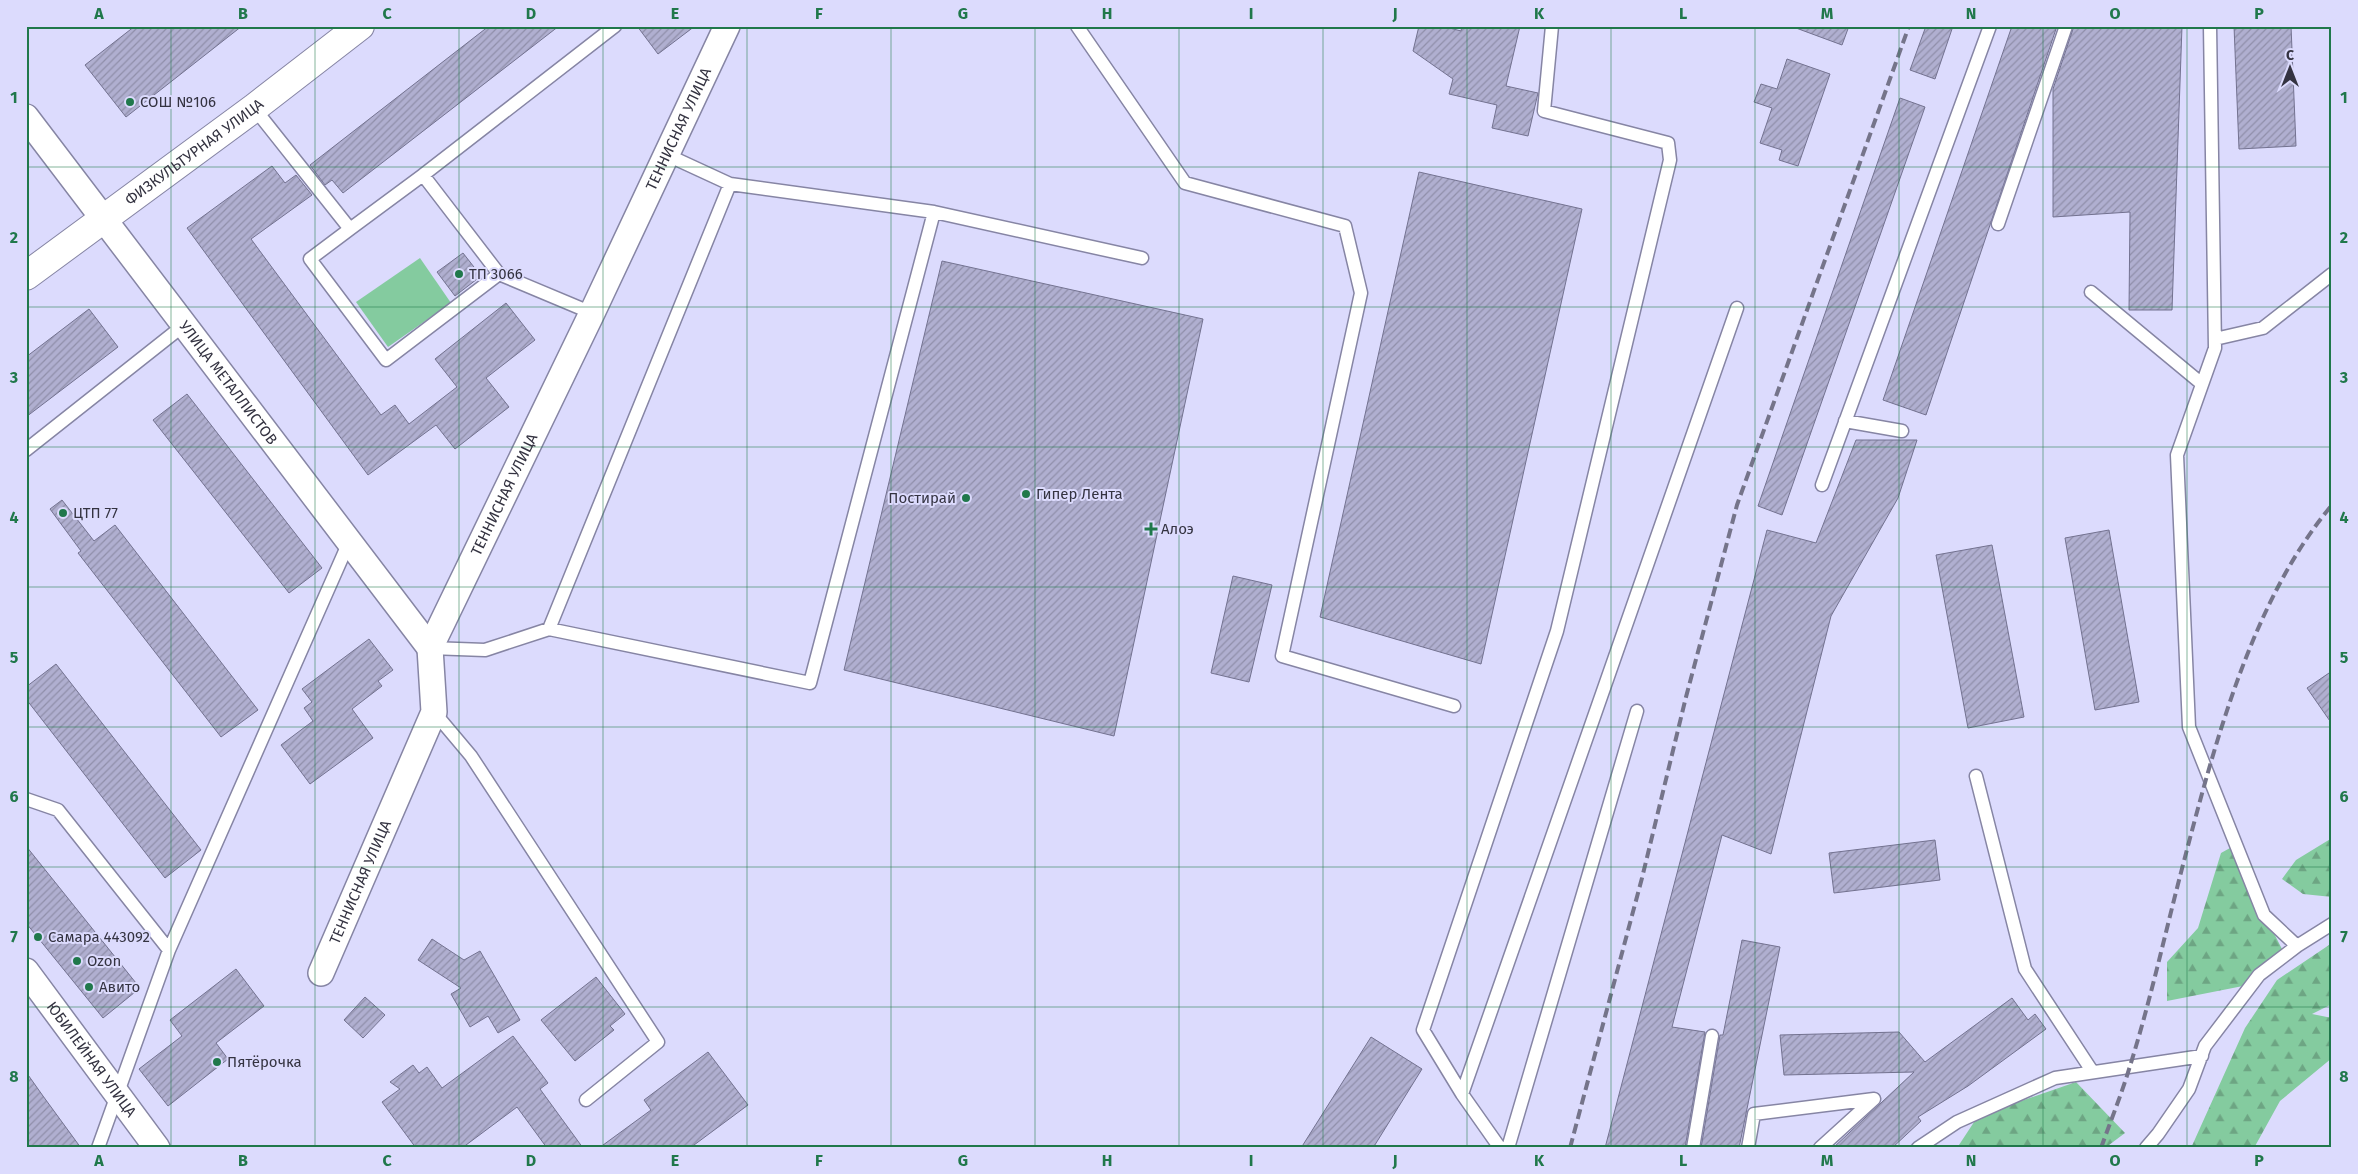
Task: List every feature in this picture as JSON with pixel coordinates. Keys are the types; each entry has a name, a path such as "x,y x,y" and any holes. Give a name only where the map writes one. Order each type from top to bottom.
{"main road":[{"name":"ФИЗКУЛЬТУРНАЯ УЛИЦА","path":"26,276 254,108 360,26"}],"street":[{"name":"ТЕННИСНАЯ УЛИЦА","path":"321,973 434,712 430,648 592,313 665,154 727,26"},
{"name":"УЛИЦА МЕТАЛЛИСТОВ","path":"26,117 430,648"},
{"name":"ЮБИЛЕЙНАЯ УЛИЦА","path":"26,971 119,1093 157,1148"}],"lane":[{"path":"499,274 386,360 310,259 423,175 615,26"},
{"path":"1077,26 1185,183 1345,226 1361,293 1282,656 1454,706"},
{"path":"1500,1148 1462,1094 1423,1030 1557,630 1670,160 1668,143 1544,111 1552,26"},
{"path":"1822,485 1990,26"},
{"path":"1998,224 2066,26"},
{"path":"2210,26 2215,348 2177,455 2190,727 2264,915 2297,946"},
{"path":"254,108 350,229"},
{"path":"665,154 730,184 934,212 1142,258"},
{"path":"423,175 499,274 592,313"},
{"path":"549,629 730,184"},
{"path":"430,648 485,650 549,629 810,684 934,212"},
{"path":"2215,338 2263,328 2332,274"},
{"path":"2091,292 2202,384"},
{"path":"1462,1094 1737,308"},
{"path":"26,450 184,325"},
{"path":"1845,421 1902,432"},
{"path":"98,1148 169,950 349,542"},
{"path":"1508,1148 1637,711"},
{"path":"434,712 471,756 658,1042 586,1100"},
{"path":"1976,776 2025,969 2092,1072"},
{"path":"26,799 58,810 169,950"},
{"path":"2146,1148 2158,1134 2189,1088 2205,1046 2259,976 2297,946 2332,924"},
{"path":"1692,1148 1712,1036"},
{"path":"1918,1148 1957,1122 2054,1078 2202,1056"},
{"path":"1748,1148 1754,1114 1874,1099 1820,1148"}],"green space":[{"path":"420,258 451,303 388,347 356,302"},
{"path":"2332,838 2332,897 2303,894 2282,879 2296,860"},
{"path":"2230,848 2282,949 2243,986 2167,1001 2167,962 2198,928 2221,853"},
{"path":"2332,943 2332,1004 2312,1014 2332,1018 2332,1058 2280,1101 2254,1148 2191,1148 2245,1028 2277,980"},
{"path":"2076,1082 2125,1133 2105,1148 1957,1148 1978,1116"}],"building":[{"path":"135,26 242,26 126,117 85,65"},
{"path":"489,26 559,26 343,193 332,180 325,185 310,165"},
{"path":"637,26 695,26 658,54"},
{"path":"1419,26 1442,26 1461,31 1462,26 1520,26 1506,86 1538,93 1528,136 1492,128 1497,105 1449,94 1453,79 1413,51"},
{"path":"1796,26 1849,26 1842,45 1796,28"},
{"path":"1926,26 1953,26 1935,79 1910,70"},
{"path":"2012,26 2057,26 1926,415 1883,400"},
{"path":"2074,26 2182,26 2172,310 2129,310 2130,212 2053,217 2053,89"},
{"path":"2234,26 2291,26 2296,146 2239,149"},
{"path":"1787,59 1830,74 1798,166 1779,160 1782,150 1760,143 1772,108 1754,102 1761,84 1777,89"},
{"path":"1900,98 1925,107 1782,515 1758,506"},
{"path":"272,166 285,183 296,175 312,195 251,239 381,415 395,405 409,424 457,387 435,359 506,303 535,340 486,378 509,407 455,449 436,425 368,475 187,228"},
{"path":"1419,172 1582,209 1481,664 1320,617"},
{"name":"ТП 3066","path":"463,253 481,276 455,296 437,272"},
{"name":"Гипер Лента","path":"942,261 1203,319 1114,736 844,670"},
{"path":"89,309 118,347 26,417 26,357"},
{"path":"187,394 322,568 289,593 153,420"},
{"path":"1856,440 1917,440 1898,498 1831,616 1771,854 1722,835 1672,1027 1705,1032 1685,1148 1605,1148 1767,530 1816,543"},
{"path":"62,500 94,541 115,525 258,710 221,737 78,553 81,551 50,509"},
{"path":"2109,530 2139,702 2095,710 2065,538"},
{"path":"1992,545 2024,717 1968,728 1936,555"},
{"path":"1233,576 1272,585 1249,682 1211,673"},
{"path":"369,639 393,670 378,681 382,686 352,709 373,738 310,784 281,745 313,721 304,708 312,702 302,689"},
{"path":"56,664 201,850 165,878 26,699 26,687"},
{"path":"2332,671 2332,724 2307,688"},
{"path":"1935,840 1940,880 1834,893 1829,853"},
{"path":"26,846 140,988 103,1018 26,923"},
{"path":"432,939 464,960 480,951 520,1020 498,1033 488,1016 470,1027 451,994 461,988 418,960"},
{"path":"1742,940 1780,947 1739,1148 1701,1148 1720,1035 1723,1035"},
{"path":"236,969 264,1006 216,1043 228,1059 168,1106 139,1069 182,1036 170,1020"},
{"path":"596,977 625,1014 610,1026 614,1030 575,1061 541,1020"},
{"path":"365,997 385,1015 363,1038 344,1020"},
{"path":"2012,998 2028,1020 2035,1014 2046,1029 1968,1086 1918,1117 1921,1121 1892,1148 1833,1148 1914,1072 1784,1075 1780,1035 1899,1032 1925,1062"},
{"path":"513,1036 548,1083 540,1089 583,1148 547,1148 517,1107 462,1148 416,1148 382,1102 400,1089 390,1082 413,1065 419,1073 427,1067 442,1088"},
{"path":"1371,1037 1422,1069 1373,1148 1301,1148"},
{"path":"708,1052 748,1105 690,1148 599,1148 651,1110 644,1100"},
{"path":"26,1072 43,1096 81,1148 26,1148"}],"railway":[{"path":"1570,1148 1642,878 1686,697 1737,505 1909,26"},
{"path":"2101,1148 2138,1041 2209,769 2240,674 2258,628 2279,584 2304,543 2332,505"}],"place":[{"name":"СОШ №106","path":"130,102"},
{"name":"ТП 3066","path":"459,274"},
{"name":"Гипер Лента","path":"1026,494"},
{"name":"Постирай","path":"966,498"},
{"name":"ЦТП 77","path":"63,513"},
{"name":"Алоэ","path":"1151,529"},
{"name":"Самара 443092","path":"38,937"},
{"name":"Ozon","path":"77,961"},
{"name":"Авито","path":"89,987"},
{"name":"Пятёрочка","path":"217,1062"}]}
